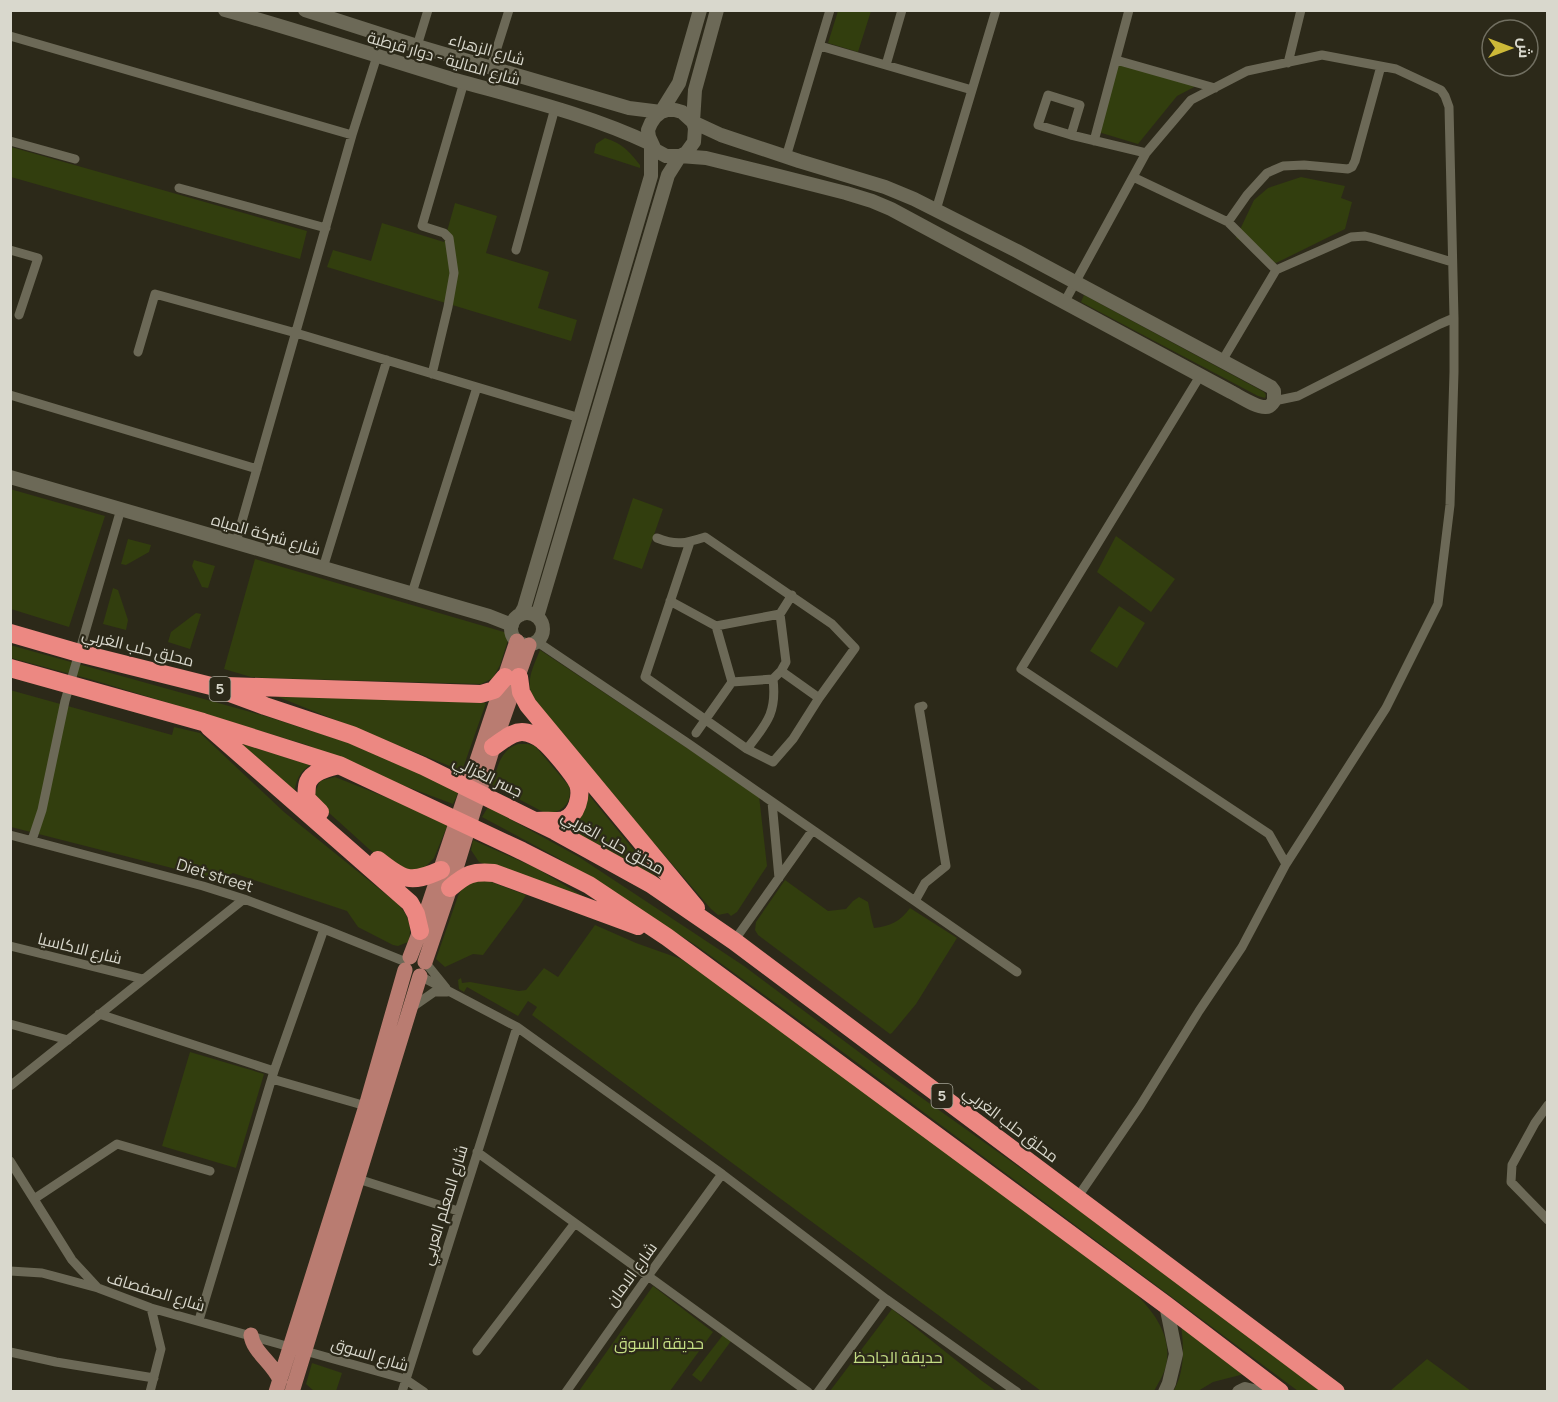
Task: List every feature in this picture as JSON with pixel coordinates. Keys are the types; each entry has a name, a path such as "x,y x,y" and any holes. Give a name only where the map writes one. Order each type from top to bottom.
{"highway":[{"name":"محلق حلب الغربي","path":"10,633 211,686 352,735 423,766"},
{"name":"5","path":"10,668 203,722 339,765 522,850 589,885 667,937 1166,1305 1280,1392"},
{"path":"211,686 481,694 494,690 512,677 528,705 711,925"},
{"path":"203,722 410,903 416,914 420,931"},
{"path":"493,747 520,732 531,734 542,740 578,785 579,800 575,812 564,820 534,821"},
{"path":"339,765 316,773 308,782 306,798 316,809 397,875 407,878 427,877 441,870"},
{"name":"جسر الغزالي","path":"423,766 534,821"},
{"name":"محلق حلب الغربي","path":"534,821 651,884 734,941 1336,1392"},
{"path":"450,888 464,876 480,871 494,873 667,937"}],"main road":[{"name":"شارع الزهراء","path":"305,10 339,15 417,46 629,108 661,112"},
{"path":"528,642 512,634 516,620 524,608 651,176 651,144 648,130 680,83 700,10"},
{"path":"693,122 695,90 717,10"},
{"name":"شارع المالية - دوار قرطبة","path":"228,11 555,108 622,130 651,144"},
{"path":"537,617 668,175 680,156 686,153 694,142 695,128 688,116 675,110 661,112"},
{"path":"651,144 660,154 673,157 706,158 872,201 1258,405 1265,407 1274,402 1274,391 1271,387 936,210 885,187 721,135 693,122"},
{"name":"شارع شركة المياه","path":"10,477 489,616 516,620"},
{"path":"292,1392 297,1349 407,963 512,677 528,642 542,634 542,625 537,617 529,614 516,620"},
{"path":"278,1386 297,1349 358,1179 450,888 512,677"},
{"path":"407,963 417,955 420,957 423,969"},
{"path":"1164,1392 1169,1383 1176,1354 1166,1305"},
{"path":"251,1335 254,1346 272,1365 278,1386"},
{"path":"1239,1392 1245,1389 1257,1392"}],"street":[{"path":"417,46 428,10"},
{"path":"491,67 509,10"},
{"path":"786,157 830,10"},
{"path":"886,65 902,10"},
{"path":"936,210 996,10"},
{"path":"1094,141 1129,10"},
{"path":"1288,63 1301,10"},
{"path":"10,36 352,135"},
{"path":"820,46 972,90"},
{"path":"1064,303 1146,153 1191,100 1247,71 1322,55 1396,69 1441,90 1445,96 1449,107 1454,372 1450,505 1438,604 1386,708 1286,864 1242,947 1140,1106 1077,1198"},
{"path":"236,542 352,135 377,56"},
{"path":"1116,60 1215,88"},
{"path":"1228,222 1247,195 1267,173 1283,166 1304,165 1343,170 1352,167 1381,66"},
{"path":"432,374 454,273 449,238 444,233 422,226 464,82"},
{"path":"1071,135 1080,105 1048,95 1038,125 1071,135 1094,141 1146,153"},
{"path":"516,250 555,108"},
{"path":"10,141 75,159"},
{"path":"1133,177 1228,222 1276,270"},
{"path":"179,188 326,228"},
{"path":"1222,361 1276,270 1351,237 1373,238 1452,262"},
{"path":"10,250 39,258 19,315"},
{"path":"138,352 155,294 296,333 580,418"},
{"path":"1274,402 1298,396 1454,318"},
{"path":"323,567 387,360"},
{"path":"1200,376 1021,669 1269,834 1286,864"},
{"path":"412,594 477,387"},
{"path":"10,395 257,469"},
{"path":"32,840 42,810 65,701 121,510"},
{"path":"657,538 677,544 705,537 832,624 855,648 793,739 773,762 747,749 645,677 690,542"},
{"path":"732,682 773,679 781,671 786,662 780,614 792,595"},
{"path":"670,601 716,626 780,614"},
{"path":"716,626 732,682"},
{"path":"528,642 689,744 1017,972"},
{"path":"781,671 819,698"},
{"path":"747,749 771,716 774,704 773,679"},
{"path":"696,734 732,682"},
{"path":"915,901 925,883 946,866 919,707 923,706"},
{"path":"772,802 779,878"},
{"path":"734,941 812,831"},
{"name":"Diet street","path":"10,835 244,899 324,928 407,963"},
{"path":"10,1086 244,899"},
{"path":"199,1320 273,1075 324,928"},
{"name":"شارع الاكاسيا","path":"10,946 143,979"},
{"path":"423,969 450,992 517,1027 722,1174 886,1299 1017,1392"},
{"path":"423,969 450,992"},
{"path":"411,1008 434,992 450,992"},
{"path":"99,1014 366,1106"},
{"path":"10,1024 68,1040"},
{"name":"شارع المعلم العربي","path":"402,1392 517,1027"},
{"path":"1548,1104 1534,1123 1512,1165 1511,1182 1548,1220"},
{"path":"34,1199 117,1144 210,1171"},
{"path":"477,1152 808,1392"},
{"path":"10,1161 72,1260 98,1288"},
{"name":"شارع الامان","path":"566,1392 722,1174"},
{"path":"358,1179 458,1211"},
{"path":"477,1351 575,1223"},
{"name":"شارع الصفصاف","path":"10,1270 42,1273 98,1288 151,1308 297,1349"},
{"path":"818,1392 886,1299"},
{"path":"150,1392 161,1349 151,1308"},
{"name":"شارع السوق","path":"297,1349 405,1379 424,1392"},
{"path":"10,1352 154,1378"}],"green space":[{"path":"838,11 871,11 858,52 828,43"},
{"path":"1121,65 1198,85 1177,96 1138,144 1095,131 1114,66"},
{"path":"605,138 625,148 640,168 594,153 596,144"},
{"path":"11,147 307,231 300,259 11,177"},
{"path":"1301,177 1345,186 1341,198 1352,202 1345,229 1276,263 1236,238 1254,200 1268,188"},
{"path":"455,203 497,216 486,253 549,272 538,308 577,320 571,341 327,267 333,250 371,261 382,223 444,242"},
{"path":"1084,295 1264,392 1265,398 1081,302"},
{"path":"10,489 105,516 69,627 11,609"},
{"path":"633,498 663,509 642,569 613,559"},
{"path":"1116,536 1175,579 1151,612 1097,572"},
{"path":"128,539 151,545 149,552 126,565 121,564"},
{"path":"255,559 504,632 509,637 500,665 493,678 481,684 268,678 251,677 224,669"},
{"path":"194,560 215,566 208,588 202,587 192,566"},
{"path":"113,588 118,590 128,620 126,630 103,624"},
{"path":"1119,606 1145,623 1117,668 1090,651"},
{"path":"196,613 201,614 190,649 168,642 171,632"},
{"path":"10,645 265,716 352,744 459,791 453,804 307,745 93,680 11,658"},
{"path":"540,650 759,796 767,866 737,912 731,916 728,913 718,915 711,909 536,707 530,678"},
{"path":"10,690 172,735 174,727 200,733 284,812 398,904 409,921 408,942 398,946 393,945 358,927 347,911 233,873 219,880 11,827"},
{"path":"271,694 486,703 462,771"},
{"path":"233,741 310,765 300,775 293,798"},
{"path":"518,744 535,746 569,786 570,797 558,811 547,814 492,785 503,755"},
{"path":"335,777 448,824 434,858 423,869 398,873 317,802 314,794 320,781"},
{"path":"584,789 664,887 564,826"},
{"path":"488,807 579,857 744,966 891,1076 1071,1204 1321,1391 1298,1391 697,946 558,858 482,817"},
{"path":"473,840 536,868 616,916 479,862 471,850"},
{"path":"486,880 526,895 483,955 473,954 445,967 436,959 458,896 463,886 469,882"},
{"path":"785,880 828,911 846,909 859,897 868,902 874,928 894,922 910,908 957,938 916,1004 892,1033 890,1034 758,935 755,930 756,922"},
{"path":"595,925 681,959 1101,1263 1125,1283 1148,1307 1164,1335 1167,1350 1166,1366 1154,1391 1041,1391 532,1015 537,1007 528,1001 518,1016 467,987 464,992 459,989 458,980 461,978 462,983 470,982 519,991 526,990 544,968 558,977"},
{"path":"190,1052 264,1074 236,1168 162,1146"},
{"name":"حديقة السوق","path":"653,1286 713,1332 670,1391 579,1391"},
{"name":"حديقة الجاحظ","path":"892,1309 982,1381 996,1391 830,1391"},
{"path":"1181,1325 1244,1374 1213,1382 1198,1391 1173,1392 1180,1376 1183,1360"},
{"path":"723,1335 731,1341 701,1382 692,1375"},
{"path":"1427,1359 1471,1391 1390,1391"},
{"path":"312,1363 342,1373 336,1391 314,1391 306,1384"}]}
